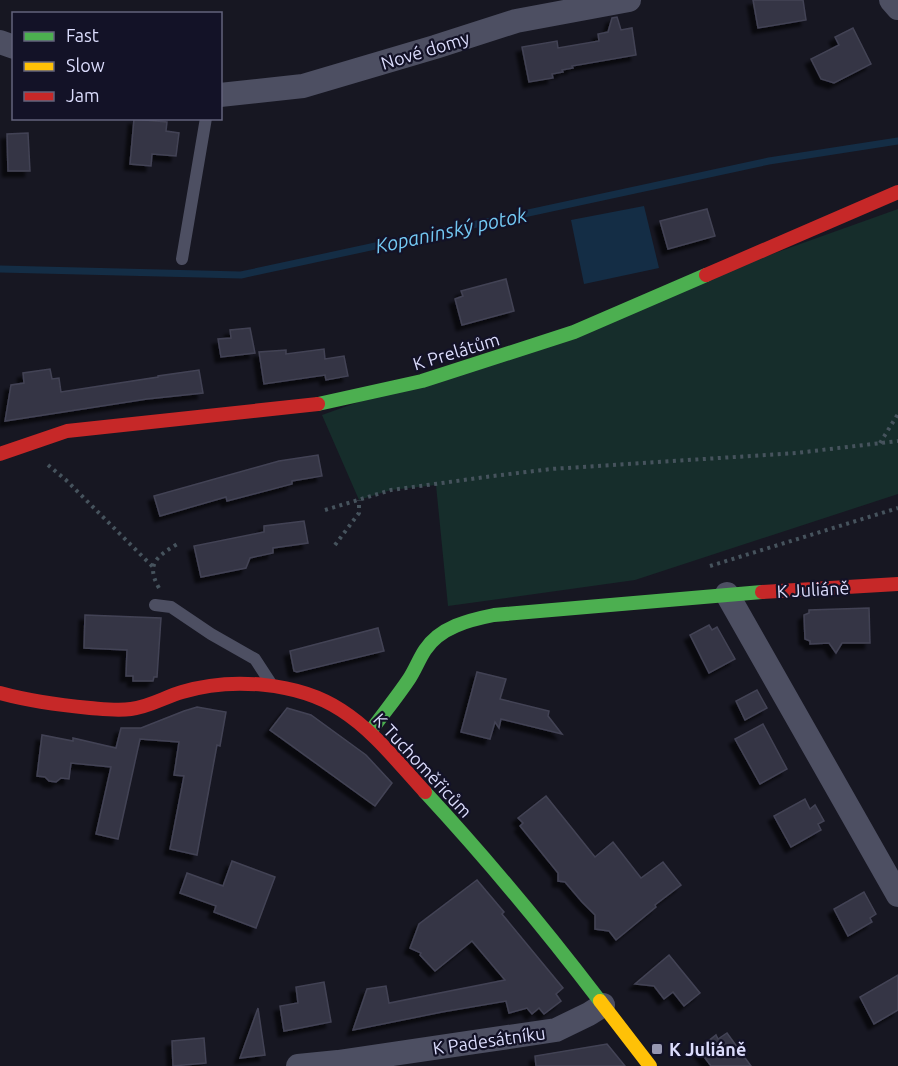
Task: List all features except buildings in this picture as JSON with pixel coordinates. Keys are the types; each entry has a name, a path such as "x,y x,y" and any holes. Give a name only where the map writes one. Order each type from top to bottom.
{"street":[{"name":"Nové domy","path":"222,95 303,86 516,21 629,0"},
{"path":"891,0 898,8"},
{"name":"K Prelátům","path":"5,447 67,431 317,404 422,381 574,332 898,192"},
{"name":"K Juliáně","path":"369,732 409,679 426,648 451,628 469,620 494,615 727,594 898,584"},
{"path":"727,594 898,895"},
{"name":"K Tuchoměřicům","path":"0,693 65,705 120,710 150,705 185,691 240,684 296,690 336,706 369,732 460,831 570,962 650,1066"},
{"name":"K Padesátníku","path":"298,1066 556,1030 603,1005"}],"lane":[{"path":"182,259 206,120"},
{"path":"155,605 171,607 211,634 255,659 272,686"}],"path":[{"path":"879,443 898,414"},
{"path":"325,510 391,490 551,469 796,453 898,441"},
{"path":"66,480 153,567 156,583 171,607"},
{"path":"335,544 359,513 359,500"},
{"path":"703,568 898,508"},
{"path":"153,567 159,555 179,543"}],"green space":[{"path":"898,209 898,494 635,580 448,606 436,485 391,490 359,500 322,415"}],"water":[{"path":"644,206 659,268 584,284 571,220"}],"waterway":[{"name":"Kopaninský potok","path":"0,269 241,275 769,161 898,141"}],"traffic: fast":[{"path":"318,404 422,381 574,332 706,275"},
{"path":"370,732 409,679 431,642 447,630 465,622 494,615 762,592"},
{"path":"425,792 515,895 600,1001"}],"traffic: slow":[{"path":"600,1001 650,1066"}],"traffic: jam":[{"path":"706,275 898,192"},
{"path":"0,454 67,431 318,404"},
{"path":"762,592 898,584"},
{"path":"0,693 56,704 121,710 144,706 201,687 243,684 285,688 324,701 353,718 386,748 425,792"}],"place":[{"name":"K Juliáně","path":"657,1049"}]}
